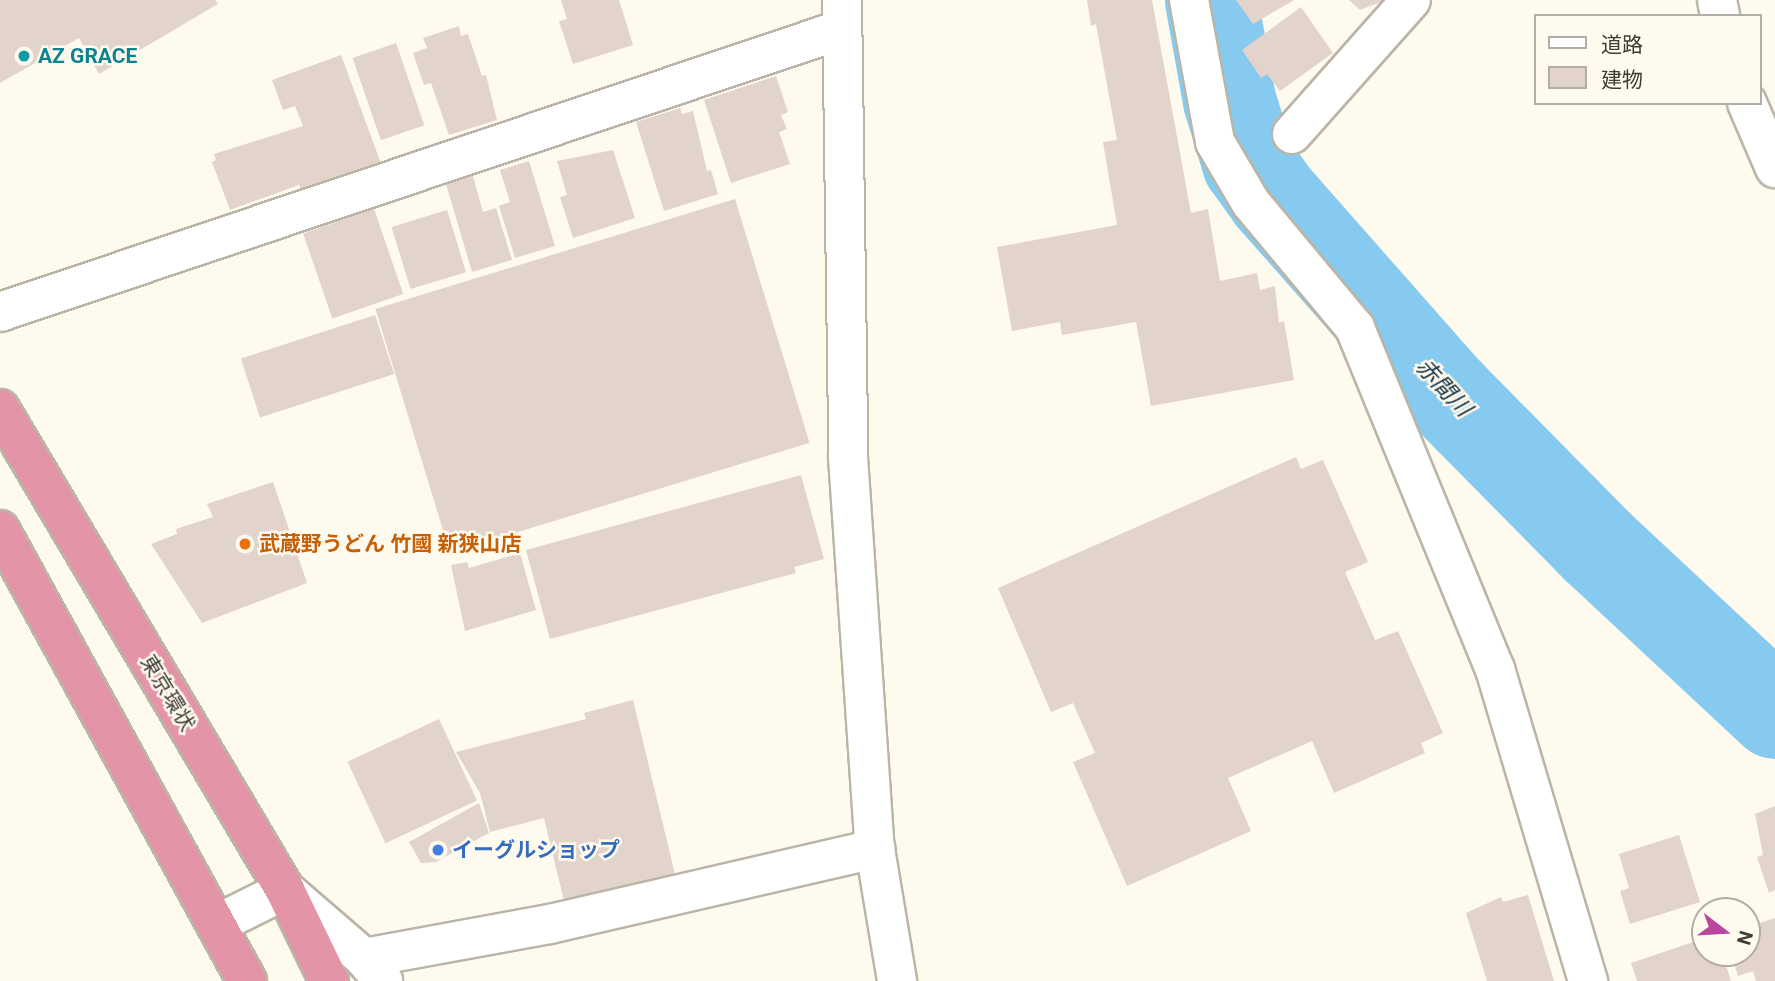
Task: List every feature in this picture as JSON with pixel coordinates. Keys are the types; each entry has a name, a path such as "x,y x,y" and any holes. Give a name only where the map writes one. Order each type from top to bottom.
{"highway":[{"name":"東京環状","path":"0,409 285,890 329,981"},
{"path":"0,530 247,981"}],"street":[{"path":"1189,0 1215,142 1251,203 1355,328 1490,656 1588,981"},
{"path":"1292,134 1411,0"},
{"path":"0,312 841,15 848,457 875,849 897,981"},
{"path":"1748,105 1775,168"},
{"path":"218,924 285,890 373,969 550,924 875,849"}],"building":[{"name":"AZ GRACE","path":"0,0 215,0 218,4 99,74 79,38 0,83"},
{"path":"561,0 619,0 633,45 573,64 559,21 567,19"},
{"path":"1087,0 1152,0 1191,213 1208,209 1220,281 1257,273 1260,290 1275,286 1279,323 1284,321 1294,380 1151,406 1136,322 1062,335 1060,322 1012,331 997,247 1117,225 1103,142 1117,140 1096,24 1091,26"},
{"path":"1236,0 1294,0 1253,24"},
{"path":"1349,0 1386,0 1360,10"},
{"path":"1301,7 1333,53 1280,91 1267,74 1261,78 1242,50"},
{"path":"459,26 461,36 468,34 482,76 486,75 497,120 449,135 431,83 424,85 413,53 427,48 423,38"},
{"path":"396,43 424,125 381,140 353,58"},
{"path":"341,55 382,166 303,196 299,185 230,210 212,162 216,160 214,154 303,126 295,106 283,110 272,80"},
{"path":"776,76 788,112 781,115 787,129 779,132 790,164 731,183 704,100"},
{"path":"680,108 682,114 693,111 707,171 711,170 718,194 664,211 636,122"},
{"path":"613,150 635,218 573,238 560,197 567,195 557,161"},
{"path":"529,161 555,246 515,258 499,206 510,202 500,170"},
{"path":"473,176 483,212 496,208 512,260 472,272 446,184"},
{"path":"735,199 810,443 450,553 375,309"},
{"path":"374,209 403,294 332,319 303,233"},
{"path":"447,210 466,272 411,289 392,227"},
{"path":"375,315 394,374 260,418 241,359"},
{"path":"1296,457 1301,469 1323,460 1368,562 1345,572 1375,640 1398,631 1443,733 1421,743 1425,753 1334,793 1312,741 1228,778 1251,831 1127,886 1073,762 1095,753 1073,703 1051,712 998,588"},
{"path":"801,475 824,559 794,567 796,573 550,639 526,550"},
{"path":"273,482 307,583 202,623 151,544 177,534 176,529 213,517 207,504"},
{"path":"520,553 536,610 465,631 451,565 467,562 469,568"},
{"path":"633,700 675,874 564,901 544,818 490,832 480,793 456,752 586,719 584,713"},
{"path":"439,719 477,801 385,843 347,762"},
{"path":"479,803 489,833 436,862 421,863 409,842"},
{"path":"1775,806 1775,890 1769,893 1757,857 1763,855 1755,814"},
{"path":"1679,835 1698,897 1691,897 1691,905 1630,924 1620,891 1629,888 1619,854"},
{"path":"1528,895 1554,981 1487,981 1466,913 1501,897 1503,902"},
{"path":"1775,918 1775,981 1756,981 1753,971 1738,976 1735,967 1761,967 1761,922"},
{"path":"1691,943 1691,967 1726,967 1731,981 1637,981 1631,963"}],"waterway":[{"name":"赤間川","path":"1211,0 1229,100 1248,162 1273,197 1446,393 1598,547 1775,712"}],"place":[{"name":"AZ GRACE","path":"24,56"},
{"name":"武蔵野うどん 竹國 新狭山店","path":"245,544"},
{"name":"イーグルショップ","path":"438,850"}]}
